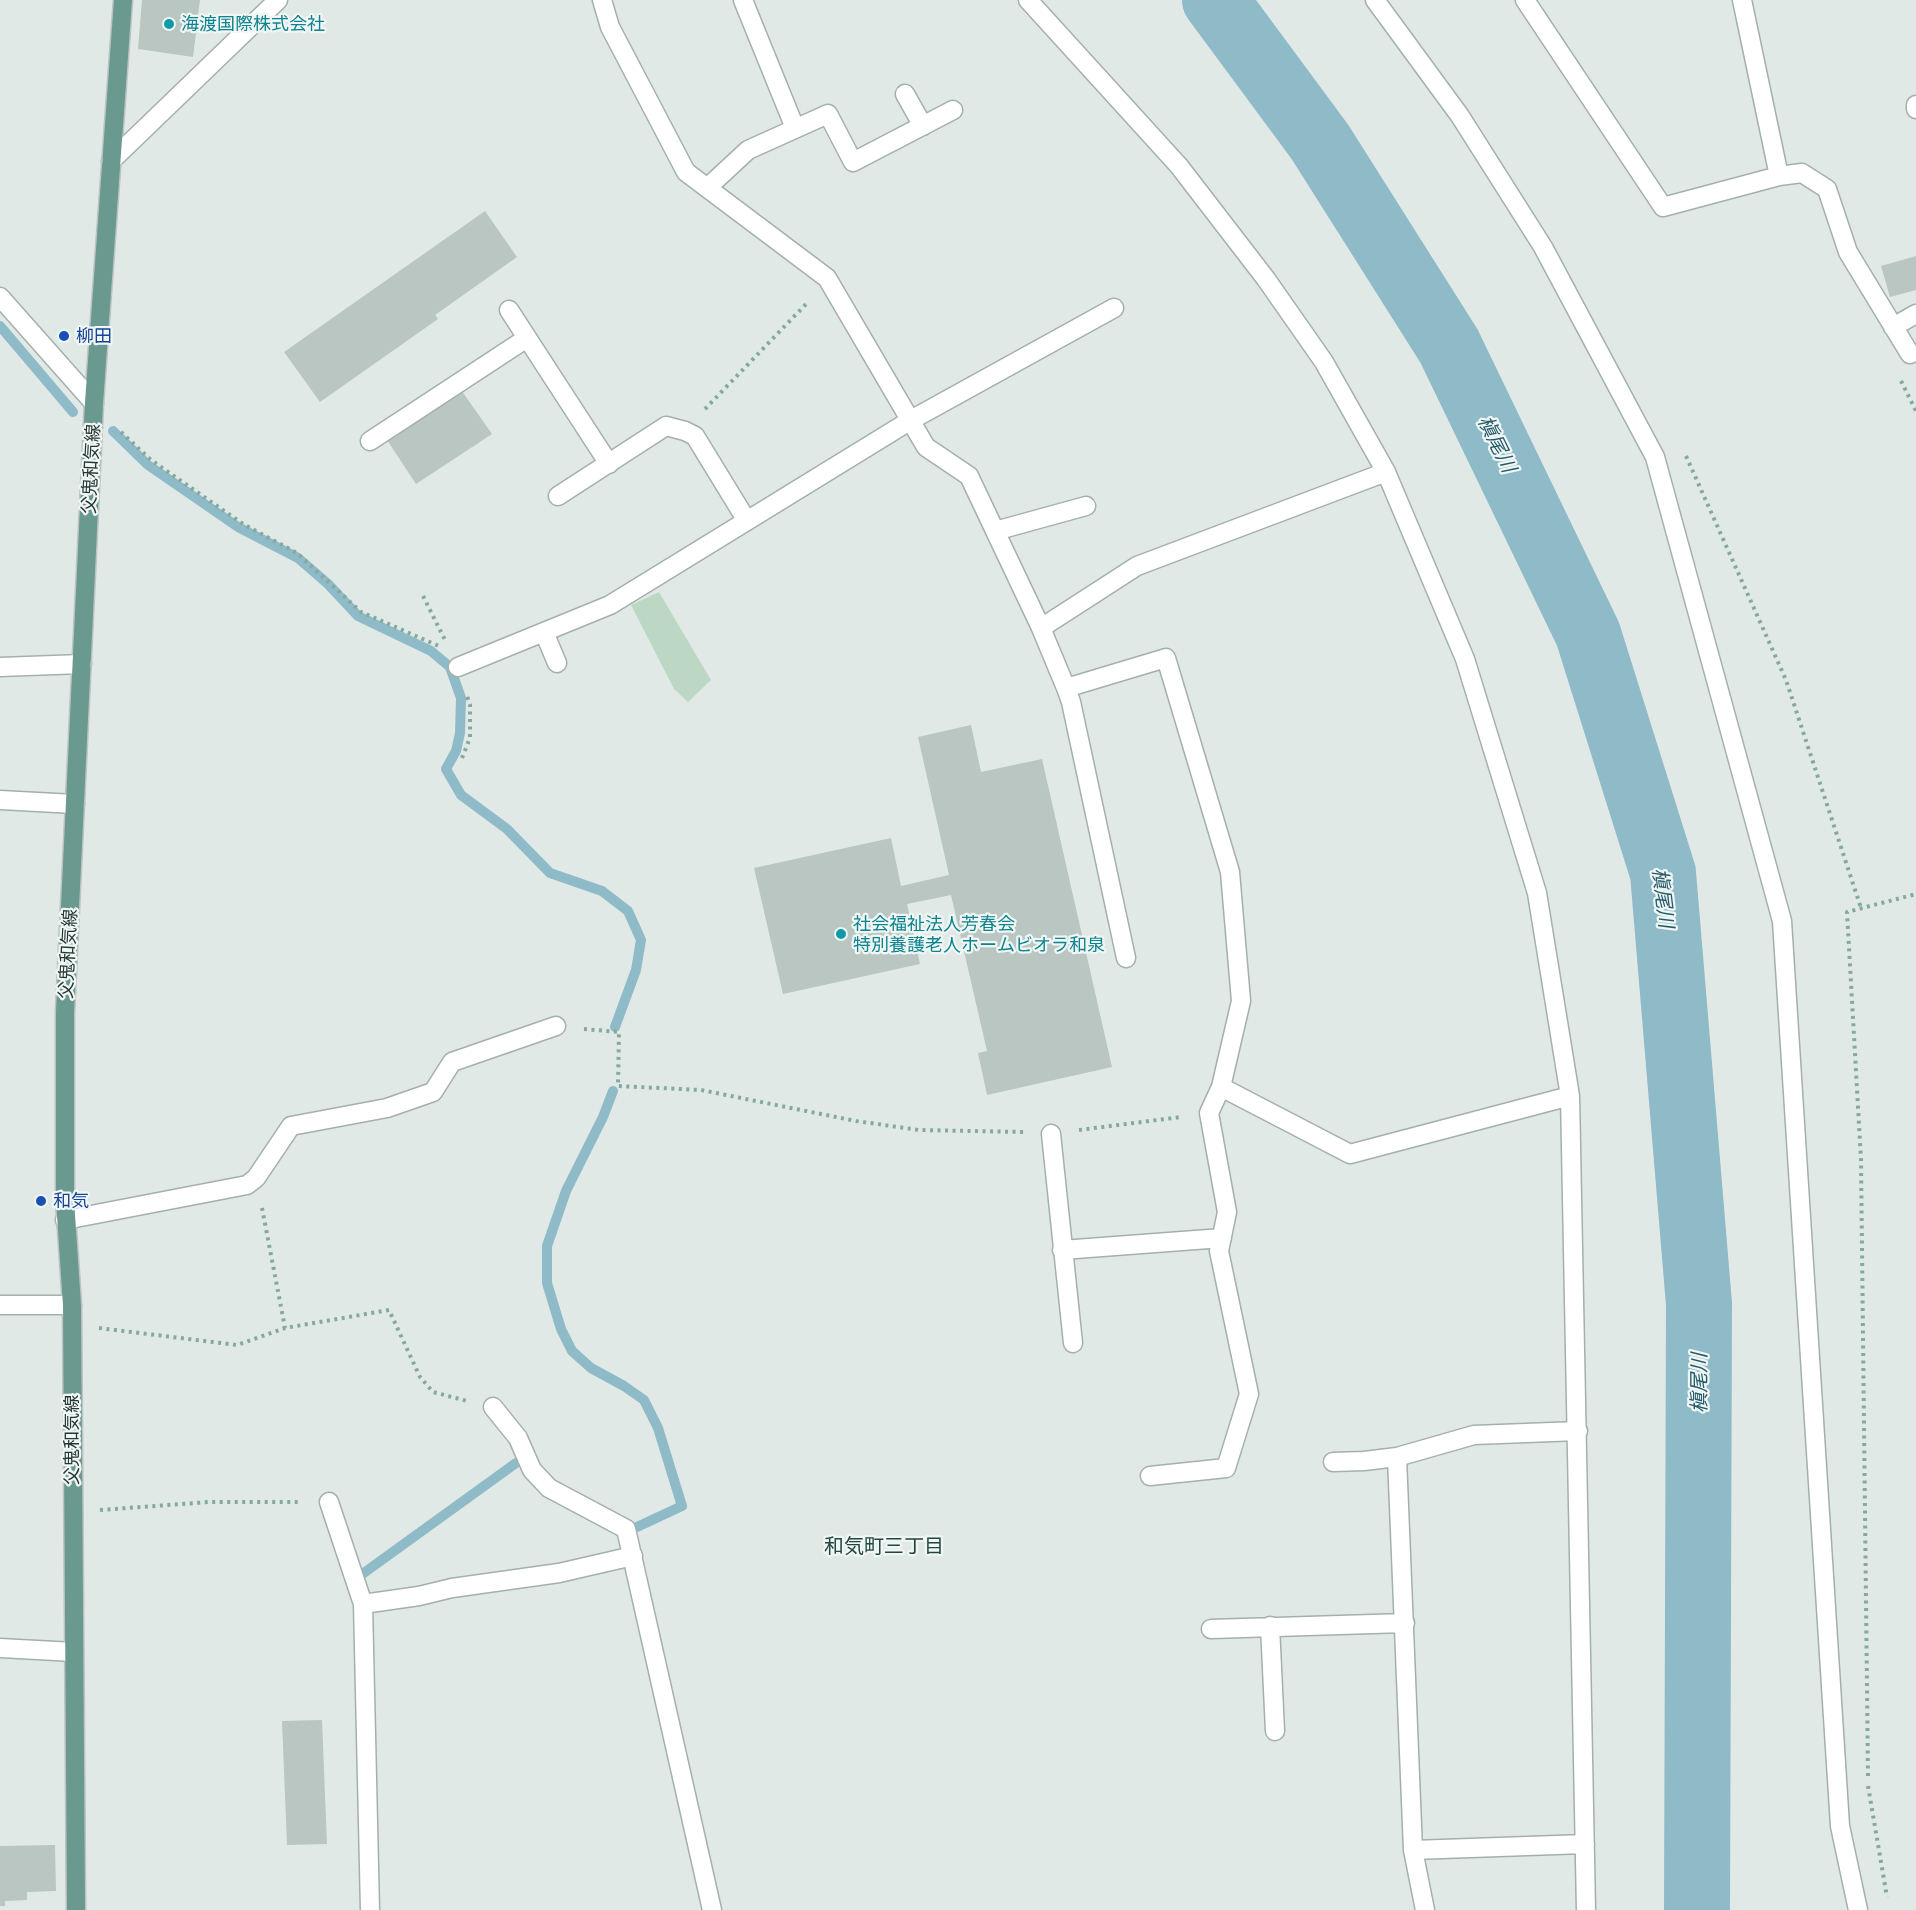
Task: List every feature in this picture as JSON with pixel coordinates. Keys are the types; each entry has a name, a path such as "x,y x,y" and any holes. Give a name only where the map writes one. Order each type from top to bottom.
{"main road":[{"name":"父鬼和気線","path":"76,1910 72,1305 65,1221 65,1012 94,403 123,0"}],"street":[{"path":"111,161 278,0"},
{"path":"602,0 610,27 686,172 827,278 926,447 969,476 1041,628 1071,702 1126,958"},
{"path":"743,0 795,128"},
{"path":"1028,0 1179,166 1266,279 1324,363 1386,472 1465,659 1538,893 1570,1096 1587,1910"},
{"path":"1375,0 1460,116 1543,247 1654,457 1782,921 1840,1826 1858,1910"},
{"path":"1525,0 1663,207 1779,176 1802,173 1827,189 1848,252 1910,354"},
{"path":"1742,0 1779,176"},
{"path":"905,94 923,126"},
{"path":"707,188 748,150 828,114 853,162 953,110"},
{"path":"0,297 94,403"},
{"path":"458,667 610,605 911,420 1114,308"},
{"path":"509,310 609,464"},
{"path":"1893,327 1916,314"},
{"path":"370,441 527,338"},
{"path":"558,496 666,426 695,436 747,520"},
{"path":"1041,628 1137,566 1386,472"},
{"path":"995,531 1086,506"},
{"path":"544,632 557,663"},
{"path":"1066,688 1166,658 1230,872 1241,1001 1221,1087 1209,1113 1227,1212 1219,1251 1249,1394 1226,1468 1150,1476"},
{"path":"0,667 82,664"},
{"path":"0,800 75,804"},
{"path":"65,1221 247,1185 256,1178 291,1126 387,1108 433,1092 452,1062 556,1026"},
{"path":"1221,1087 1350,1154 1570,1096"},
{"path":"1051,1134 1073,1343"},
{"path":"1062,1250 1222,1238"},
{"path":"0,1305 72,1305"},
{"path":"493,1407 518,1438 532,1470 549,1488 626,1529 712,1910"},
{"path":"1333,1462 1397,1457 1474,1435 1578,1431"},
{"path":"1397,1457 1413,1850 1425,1910"},
{"path":"329,1502 363,1604 370,1910"},
{"path":"363,1604 559,1572 633,1556"},
{"path":"1211,1629 1405,1623"},
{"path":"1270,1626 1275,1731"},
{"path":"0,1648 74,1652"},
{"path":"1413,1850 1585,1844"}],"path":[{"path":"685,431 818,292 827,278"},
{"path":"94,403 116,428 151,460 243,524 297,553 361,612 450,651 423,596"},
{"path":"1684,452 1786,680 1861,908"},
{"path":"458,667 470,705 470,738 462,758"},
{"path":"1887,1898 1868,1783 1861,1160 1847,912 1916,894"},
{"path":"556,1026 619,1032 618,1086 700,1090 856,1121 920,1130 1051,1134 1209,1113"},
{"path":"256,1178 285,1328"},
{"path":"72,1324 237,1345 285,1328 389,1310 420,1377 433,1392 493,1407"},
{"path":"72,1508 92,1510 209,1502 329,1502"}],"green space":[{"path":"659,592 711,680 688,702 674,689 631,605"}],"building":[{"name":"海渡国際株式会社","path":"142,0 200,0 193,57 138,49"},
{"path":"485,211 517,257 435,315 438,319 320,402 284,352"},
{"path":"1916,256 1916,290 1890,297 1881,266"},
{"path":"459,387 492,434 416,484 385,437"},
{"name":"社会福祉法人芳春会 特別養護老人ホームビオラ和泉","path":"971,725 981,772 1042,759 1112,1067 987,1095 978,1053 987,1051 951,895 907,904 920,964 783,994 754,868 891,838 901,886 949,875 918,737"},
{"path":"322,1720 327,1844 287,1845 282,1721"},
{"path":"55,1845 56,1891 27,1892 27,1900 5,1901 5,1906 0,1906 0,1846"}],"waterway":[{"name":"槇尾川","path":"1215,0 1320,142 1449,346 1588,634 1663,873 1699,1304 1697,1910"},
{"path":"0,326 73,412"},
{"path":"113,431 148,465 238,527 298,558 328,584 358,616 431,651 450,667 461,698 460,733 456,751 446,769 461,795 507,829 550,873 602,891 628,911 641,940 636,970 615,1027"},
{"path":"613,1091 603,1117 566,1191 547,1246 547,1283 561,1329 572,1351 591,1368 644,1400 658,1428 682,1506 637,1527"},
{"path":"361,1575 516,1463"}],"place":[{"name":"海渡国際株式会社","path":"169,24"},
{"name":"柳田","path":"64,336"},
{"name":"社会福祉法人芳春会 特別養護老人ホームビオラ和泉","path":"841,934"},
{"name":"和気","path":"41,1201"}],"district":[{"name":"和気町三丁目","path":"884,1546"}]}
